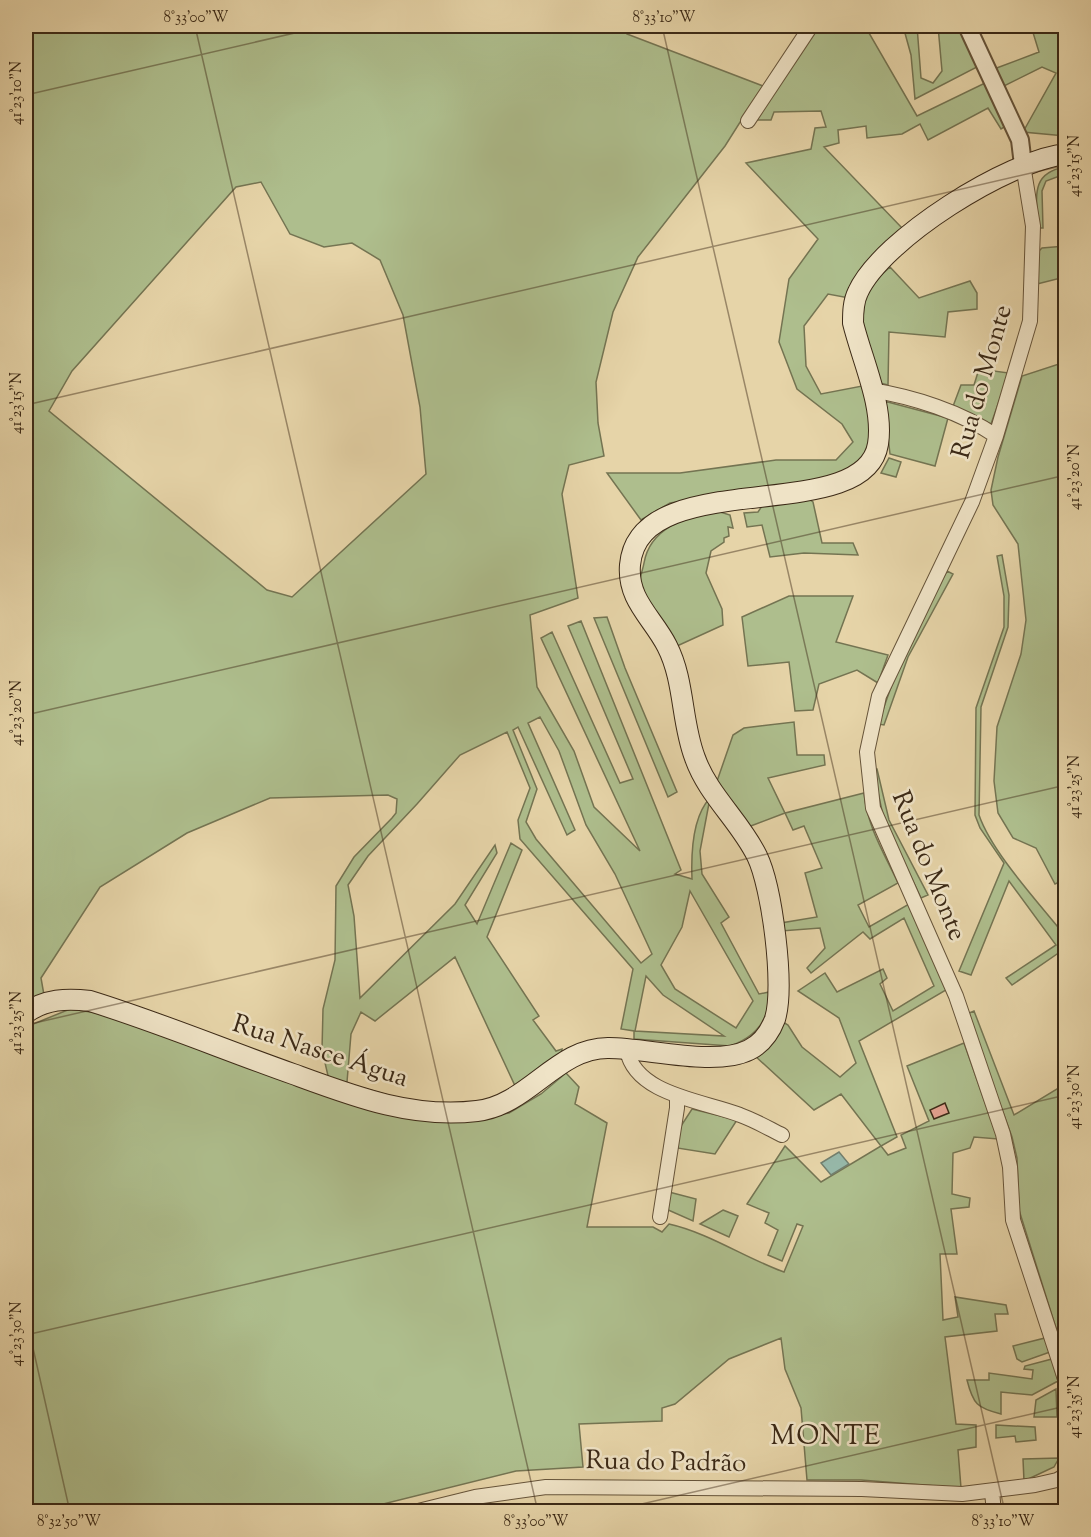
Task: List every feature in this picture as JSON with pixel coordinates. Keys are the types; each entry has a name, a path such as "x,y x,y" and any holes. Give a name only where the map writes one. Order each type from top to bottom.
{"main road":[{"name":"Rua Nasce Água","path":"26,1013 42,1003 58,1000 90,1001 380,1105 444,1113 478,1111 504,1105 582,1053 612,1047 714,1056 739,1054 758,1045 776,1017 778,997 770,897 765,875 750,844 711,789 693,754 673,661 664,640 641,608 631,586 632,555 645,530 666,516 700,507 834,484 858,474 872,462 879,442 871,390 853,323 854,306 859,290 893,250 934,216 1023,165 1047,156 1065,154"}],"street":[{"path":"748,121 811,26"},
{"path":"967,26 1020,140 1023,165"},
{"name":"Rua do Monte","path":"1023,165 1033,226 1030,321 996,436 958,535 906,635 879,696 867,752 873,808 956,996 1003,1134 1010,1167 1013,1220 1065,1382"},
{"path":"871,390 933,406 979,425 996,436"},
{"path":"627,1050 629,1062 640,1076 677,1096 740,1114 782,1135"},
{"path":"660,1217 677,1096"},
{"path":"994,1512 992,1492 1057,1480 1065,1475"},
{"name":"Rua do Padrão","path":"414,1512 475,1497 546,1487 862,1489 962,1494 992,1492"}],"green space":[{"path":"26,26 629,26 627,34 763,86 725,146 638,257 613,312 596,382 598,423 604,456 569,465 562,494 578,598 530,615 537,687 574,751 594,807 640,851 541,638 552,632 620,783 633,779 568,626 581,621 681,870 675,874 692,879 696,825 699,815 710,798 700,851 702,874 729,917 721,923 759,994 769,992 767,1011 760,1026 747,1038 730,1046 634,1039 634,1031 621,1029 633,969 520,839 518,820 530,788 507,732 460,755 368,856 348,885 354,916 360,998 455,904 495,845 497,853 465,905 477,924 511,843 522,850 487,937 539,1016 533,1020 556,1051 562,1049 561,1056 517,1090 455,957 375,1021 361,1012 351,1034 347,1082 339,1085 329,1080 322,1050 323,1009 335,960 336,886 354,857 396,813 397,799 388,795 270,798 187,833 100,887 41,978 44,995 26,1006","holes":["261,182 290,234 324,247 352,243 380,260 403,315 420,407 426,474 292,597 267,590 49,411 72,371 236,187","540,717 559,751 586,825 615,874 652,954 641,963 536,839 526,822 537,789 513,730 518,727 567,835 575,830 528,723","690,891 753,1001 736,1028 675,989 661,965 682,927","646,976 663,995 724,1036 635,1031"]},
{"path":"818,26 865,26 917,116 985,83 1006,126 1001,129 988,108 928,140 920,124 902,134 867,138 866,126 838,130 839,143 824,147 903,229 849,298 828,294 804,326 806,366 821,394 862,386 871,431 866,454 846,472 828,479 670,503 641,520 607,473 680,473 776,460 836,460 853,442 842,424 797,389 779,342 789,279 818,239 746,163 811,149 815,128 826,127 821,111 774,112 771,120 756,120"},
{"path":"903,26 917,26 921,78 933,83 942,71 938,26 959,26 977,67 915,99 911,55"},
{"path":"1031,26 1065,26 1065,136 1023,132 1056,73 1042,67 1002,87 994,69 1039,52"},
{"path":"1065,167 1065,174 1046,181 1042,191 1043,228 1038,228 1037,198 1040,181 1053,170"},
{"path":"1065,246 1065,277 1037,284 1038,252 1042,248"},
{"path":"890,267 919,298 970,281 977,293 977,309 948,312 945,337 889,332 888,385 876,382 859,312 869,286"},
{"path":"1065,362 1066,879 1055,884 1036,848 1013,838 998,813 994,781 997,727 1021,654 1026,620 1018,544 993,505 991,490 998,457 1022,376"},
{"path":"979,369 1009,373 991,424 952,409 961,385 974,385"},
{"path":"884,401 948,418 935,466 890,454"},
{"path":"889,458 901,462 896,477 881,473"},
{"path":"803,495 813,502 822,543 853,543 858,555 804,553 770,557 762,525 747,527 744,513 758,512 764,503"},
{"path":"717,511 730,515 733,528 728,527 729,536 711,551 706,573 722,609 723,625 677,646 649,607 642,590 640,580 648,551 653,541 671,526"},
{"path":"1002,555 1009,595 1008,627 981,707 979,815 985,830 1005,862 1066,937 1065,953 1060,952 1012,985 1006,978 1056,945 1009,881 971,975 959,971 1004,863 980,828 975,815 976,708 1004,627 1004,596 997,556"},
{"path":"947,571 953,574 908,657 884,725 878,724 902,656"},
{"path":"789,596 853,596 836,642 888,655 878,683 857,670 819,684 813,710 795,711 789,662 748,666 742,617"},
{"path":"607,617 625,668 677,792 668,797 594,618"},
{"path":"794,722 797,755 824,755 825,765 768,778 785,813 748,827 716,784 733,735 744,728"},
{"path":"873,769 877,769 889,820 928,895 921,898 884,820"},
{"path":"864,793 872,828 898,883 858,905 869,927 909,904 946,990 859,1041 897,1137 881,1146 841,1094 814,1110 754,1055 783,1022 788,1025 802,1047 840,1077 856,1063 839,1018 798,991 825,973 837,992 883,969 887,978 880,984 893,1011 934,986 904,918 870,939 863,932 811,973 807,968 825,948 820,928 781,931 781,923 817,917 805,873 822,868 804,826 793,830 785,813"},
{"path":"70,1009 104,1014 472,1119 509,1113 541,1094 566,1073 579,1087 575,1104 607,1123 587,1227 653,1227 662,1232 669,1224 713,1239 784,1272 803,1226 797,1224 782,1261 768,1255 778,1230 765,1223 769,1213 747,1204 785,1146 821,1182 881,1146 888,1155 906,1148 901,1135 929,1121 907,1066 964,1043 998,1139 974,1137 970,1148 953,1153 952,1194 970,1198 969,1207 951,1209 957,1254 940,1254 943,1320 958,1317 955,1297 1006,1305 1008,1314 995,1314 997,1331 945,1337 956,1424 976,1425 976,1447 958,1450 961,1488 861,1480 807,1480 801,1408 785,1369 781,1338 729,1359 675,1404 662,1408 662,1421 579,1424 583,1467 516,1471 355,1511 26,1511 26,1027"},
{"path":"974,1011 1014,1115 1065,1084 1065,1357 1019,1210 1017,1158 1012,1137 967,1014"},
{"path":"692,1109 737,1120 715,1154 677,1148 681,1126"},
{"path":"669,1192 696,1199 693,1221 666,1209"},
{"path":"723,1210 738,1216 729,1237 700,1224"},
{"path":"1045,1338 1050,1352 1022,1362 1017,1359 1013,1346"},
{"path":"1052,1359 1058,1381 1032,1395 1001,1392 1001,1414 981,1407 971,1395 967,1380 989,1380 989,1373 1032,1379 1033,1370 1024,1369 1025,1366"},
{"path":"1056,1389 1057,1417 1034,1417 1036,1400"},
{"path":"996,1425 1035,1427 1036,1440 1016,1442 1015,1436 996,1438"},
{"path":"1059,1458 1054,1467 1024,1481 1023,1459"}],"shaded area":[{"path":"839,1152 849,1164 831,1175 821,1163"}],"building":[{"path":"945,1103 949,1113 934,1119 930,1110"}],"district":[{"name":"MONTE","path":"826,1437"}]}
